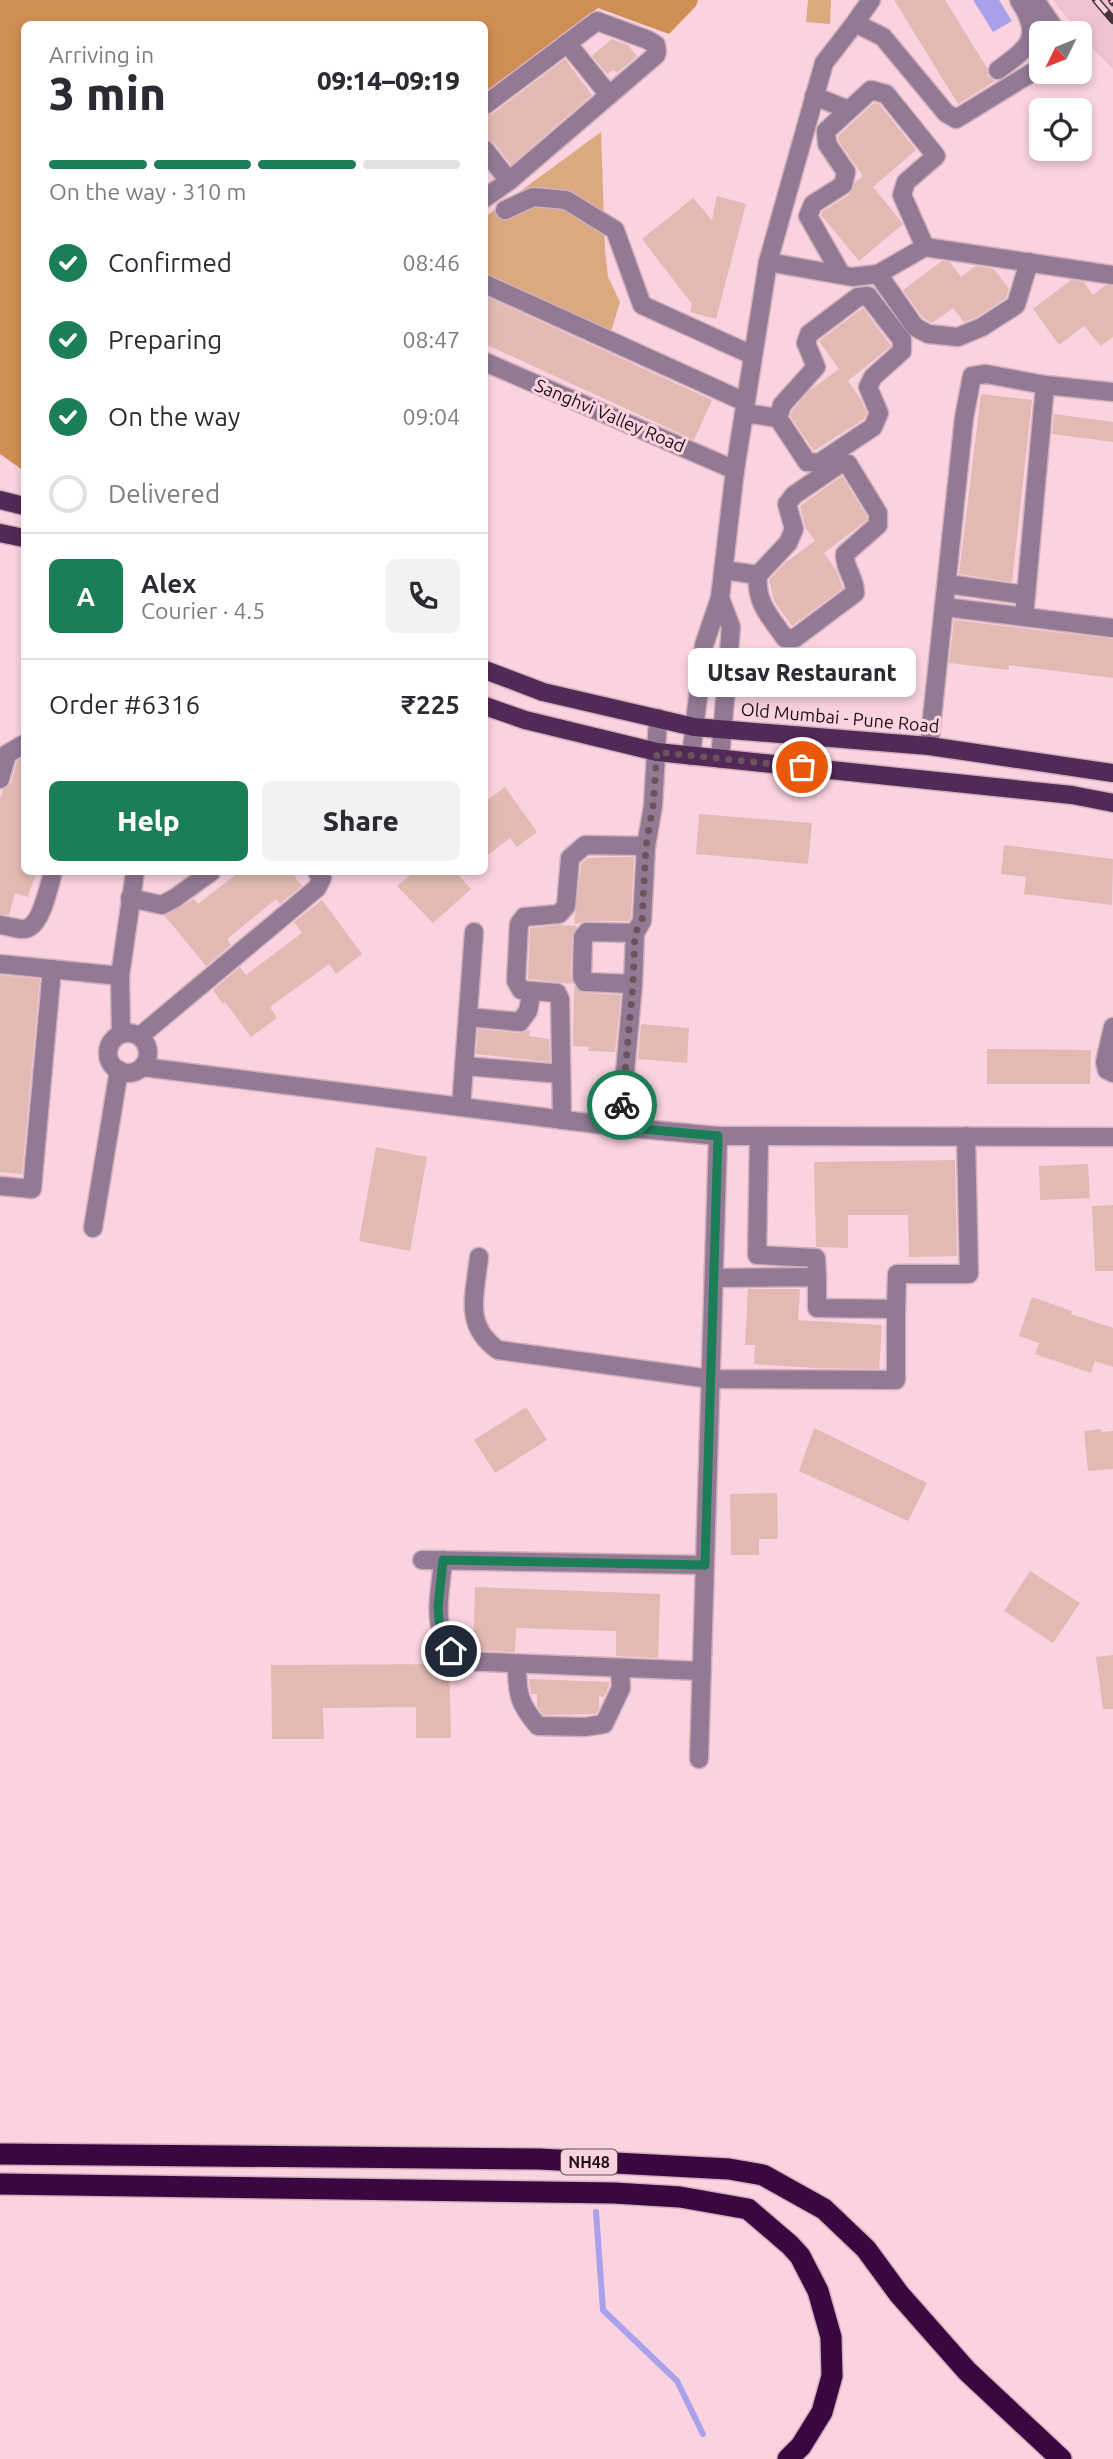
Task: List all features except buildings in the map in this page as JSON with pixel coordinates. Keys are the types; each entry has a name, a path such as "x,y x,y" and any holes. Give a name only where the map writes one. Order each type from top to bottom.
{"highway":[{"name":"NH48","path":"0,2154 540,2159 729,2169 766,2177 824,2209 866,2249 899,2294 967,2371 1061,2459"},
{"path":"766,2177 748,2208 800,2256 818,2291 831,2337 832,2376 822,2412 801,2446 788,2459"},
{"name":"NH48","path":"0,2184 614,2193 680,2197 748,2208"}],"main road":[{"path":"0,500 21,505"},
{"path":"0,533 21,537"},
{"name":"Old Mumbai - Pune Road","path":"488,671 543,692 694,727 929,746 1113,773"},
{"path":"488,707 524,720 657,752 1072,795 1113,803"}],"street":[{"path":"691,756 704,645 720,598 735,470 768,261 824,63 871,0"},
{"path":"998,70 1028,45 1032,23 1019,0"},
{"path":"1035,0 1049,21"},
{"path":"488,103 597,21 656,45 656,55 488,196"},
{"path":"855,23 883,37 951,117 962,116 1029,74"},
{"path":"567,43 609,94"},
{"path":"841,274 808,216 813,204 842,185 846,172 827,144 826,131 871,90 886,94 936,156 906,182 902,195 925,247"},
{"path":"814,96 849,110"},
{"path":"488,154 509,181"},
{"path":"505,210 533,197 566,200 615,230 642,305 752,355"},
{"path":"768,261 852,277 878,274 925,247 1113,275"},
{"path":"878,274 915,327 928,334 958,337 982,327 1016,305 1029,262"},
{"path":"488,285 744,408 778,418 807,462 819,463 873,427 879,414 868,387 873,377 902,351 902,340 868,296 858,297 809,334 806,343 816,367 782,405 778,418"},
{"name":"Sanghvi Valley Road","path":"488,363 735,470"},
{"path":"929,746 964,418 972,376 986,374 1045,385 1113,392"},
{"path":"1024,617 1045,385"},
{"path":"841,463 848,464 878,513 878,525 845,554 844,561 856,585 855,593 796,638 785,638 760,603 756,587 758,575 788,543 794,529 787,505 794,495 841,463"},
{"path":"724,570 758,575"},
{"path":"947,584 1026,595"},
{"path":"720,598 731,627 720,759"},
{"path":"945,607 1113,628"},
{"path":"620,1127 635,933 642,921 646,846 653,806 658,718"},
{"path":"0,779 7,754 21,746"},
{"path":"562,1120 560,999 557,993 521,990 516,981 519,924 524,917 559,914 566,906 570,858 585,845 646,846"},
{"path":"0,925 21,929 31,927 39,918 52,875"},
{"path":"121,1034 120,976 130,898 130,875"},
{"path":"130,898 162,905 207,875"},
{"path":"140,1037 317,888 322,878 320,875"},
{"path":"461,1107 474,932"},
{"path":"633,984 585,982 582,977 583,937 587,932 635,933"},
{"path":"0,964 120,976"},
{"path":"0,1185 32,1189 52,969"},
{"path":"468,1017 520,1022 528,1011 532,991"},
{"path":"1113,1027 1105,1062 1107,1070 1113,1073"},
{"path":"143,1067 149,1055 145,1041 140,1037 127,1032 111,1042 110,1061 119,1070 131,1073 143,1067 620,1127 718,1136 1113,1137"},
{"path":"464,1066 561,1074"},
{"path":"93,1228 119,1070"},
{"path":"699,1759 718,1136"},
{"path":"759,1136 757,1255 816,1258 817,1308 896,1309"},
{"path":"479,1257 474,1310 476,1326 484,1341 498,1350 711,1379 896,1380 897,1274 969,1274 965,1136"},
{"path":"714,1278 817,1277"},
{"path":"422,1560 705,1565"},
{"path":"443,1560 438,1607 440,1632 451,1651 462,1661 702,1671"},
{"path":"517,1665 517,1693 526,1712 538,1726 585,1727 604,1724 621,1688 620,1668"}],"shaded area":[{"path":"0,0 698,0 696,6 669,34 598,8 488,90 488,21 21,21 21,469 0,454"},
{"path":"808,0 831,0 830,24 806,22"},
{"path":"973,0 999,0 1012,21 993,32"},
{"path":"1053,0 1113,0 1113,69 1092,48 1092,21 1070,21"},
{"path":"601,132 605,251 608,277 620,302 611,332 488,276 488,215"}],"waterway":[{"path":"596,2212 603,2310 677,2381 703,2434"}],"railway":[{"path":"1096,0 1113,20"}],"way so far":[{"path":"622,1105 635,933 642,921 646,846 653,806 657,752 802,767"}],"place":[{"name":"Utsav Restaurant","path":"802,767"}],"route":[{"path":"451,1651 440,1632 438,1607 443,1560 705,1565 718,1136 620,1127 622,1105"}]}
